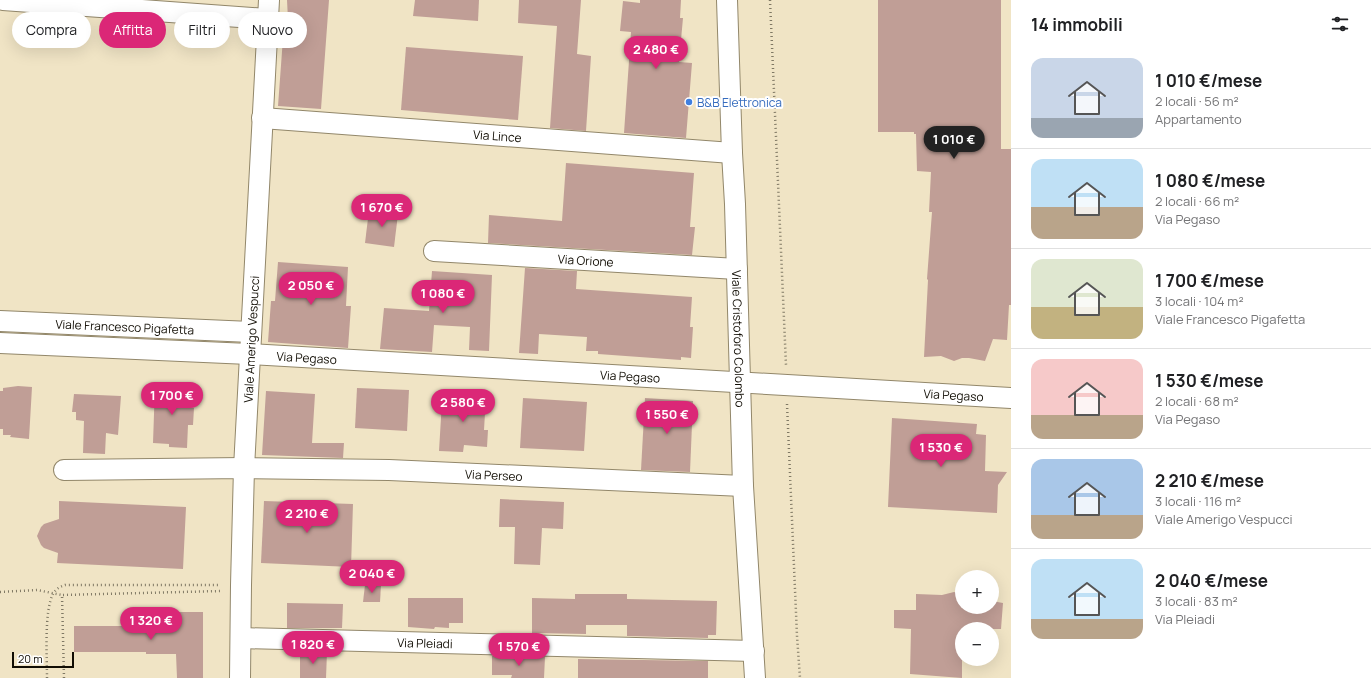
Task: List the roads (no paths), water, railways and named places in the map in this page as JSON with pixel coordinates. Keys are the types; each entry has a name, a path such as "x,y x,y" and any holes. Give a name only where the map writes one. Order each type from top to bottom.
{"street":[{"path":"3,0 268,10"},
{"name":"Viale Cristoforo Colombo","path":"727,0 743,486 755,678"},
{"name":"Viale Amerigo Vespucci","path":"240,678 244,468 268,10"},
{"name":"Via Lince","path":"262,118 732,152"},
{"name":"Via Orione","path":"434,251 737,269"},
{"name":"Viale Francesco Pigafetta","path":"0,321 251,332"},
{"name":"Viale Francesco Pigafetta","path":"0,343 249,354"},
{"name":"Via Pegaso","path":"249,354 1011,398"},
{"name":"Via Perseo","path":"64,470 244,468 389,470 743,486"},
{"name":"Via Pleiadi","path":"241,638 754,651"}],"place":[{"name":"B&B Elettronica","path":"689,102"}]}
